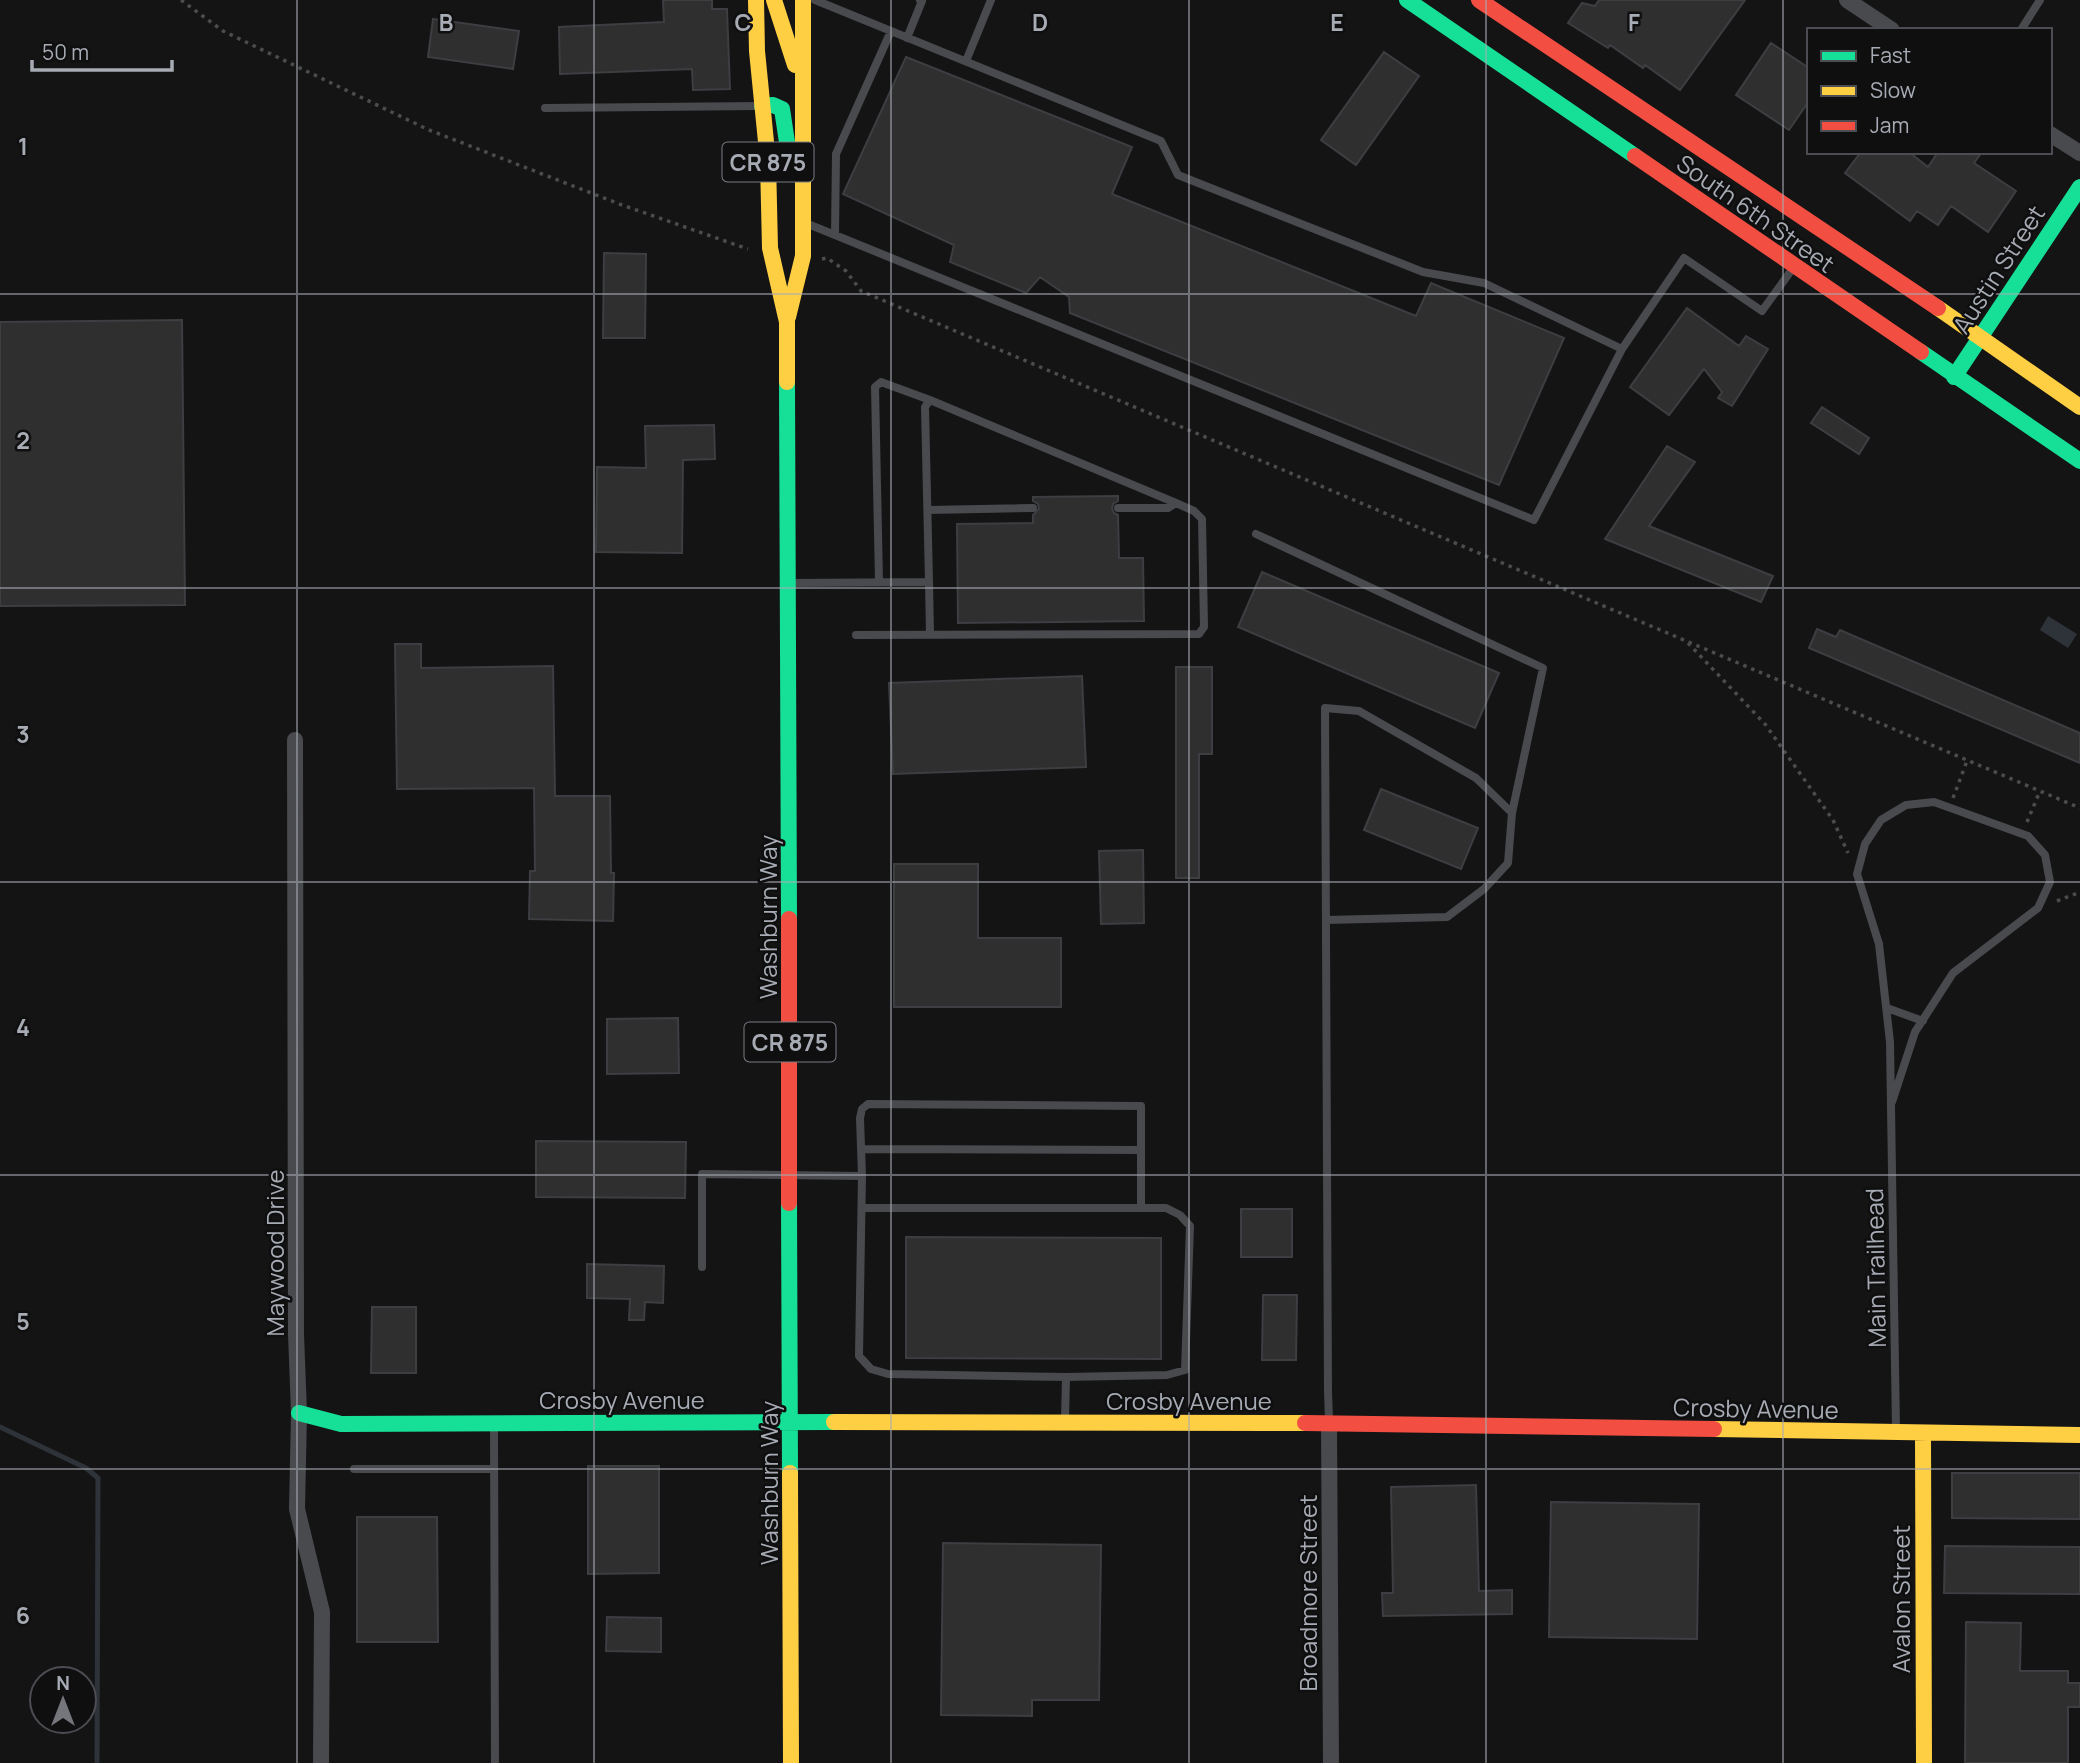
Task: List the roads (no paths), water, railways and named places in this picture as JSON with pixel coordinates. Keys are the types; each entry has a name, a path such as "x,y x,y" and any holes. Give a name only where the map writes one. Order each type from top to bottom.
{"main road":[{"name":"Washburn Way","path":"756,0 757,51 768,162 770,247 787,322 791,1763"},
{"path":"774,0 803,90"},
{"name":"Washburn Way","path":"787,322 803,256 803,0"},
{"name":"South 6th Street","path":"1407,0 2080,461"},
{"name":"South 6th Street","path":"1479,0 1981,337 2080,407"},
{"path":"762,106 773,105 782,110 803,222"},
{"name":"Austin Street","path":"1954,377 2080,187"},
{"name":"Crosby Avenue","path":"299,1413 341,1424 1329,1423 2080,1435"},
{"name":"Avalon Street","path":"1923,1434 1924,1763"}],"street":[{"path":"1847,0 1889,28"},
{"path":"2052,135 2080,153"},
{"name":"Maywood Drive","path":"295,740 296,1334 299,1413 297,1509 321,1612 321,1763"},
{"name":"Broadmore Street","path":"1329,1423 1331,1763"}],"lane":[{"path":"815,0 1161,141 1178,175 1423,272 1485,283 1622,349"},
{"path":"907,38 922,1 920,0"},
{"path":"966,61 991,0"},
{"path":"2022,28 2040,0"},
{"path":"835,234 836,154 891,31"},
{"path":"545,108 762,106"},
{"path":"803,222 1534,520 1622,349 1684,258 1762,311 1794,267"},
{"path":"856,635 1199,634 1204,627 1202,519 1194,511 1176,503 881,382 876,387 879,582"},
{"path":"930,400 925,407 930,635"},
{"path":"1118,508 1168,508 1176,503"},
{"path":"928,510 1033,508"},
{"path":"1256,534 1543,668 1513,813 1508,863 1484,889 1447,917 1326,920"},
{"path":"788,583 929,582"},
{"path":"1329,1423 1325,708 1359,711 1476,778 1513,813"},
{"name":"Main Trailhead","path":"1892,1102 1915,1032 1953,973 2038,908 2050,882 2045,855 2028,836 1934,802 1906,805 1881,820 1865,844 1857,874 1879,944 1887,1008 1892,1102 1896,1433"},
{"path":"1887,1008 1923,1021"},
{"path":"862,1208 1141,1208 1166,1208 1180,1215 1190,1226 1185,1370 1167,1375 1066,1377 888,1374 871,1369 859,1356 862,1208 860,1118 862,1109 869,1104 1141,1106 1141,1208"},
{"path":"861,1149 1141,1150"},
{"path":"702,1267 702,1174 862,1176"},
{"path":"1065,1423 1066,1377"},
{"path":"494,1422 495,1763"},
{"path":"354,1469 494,1469"}],"waterway":[{"path":"0,1427 86,1468 98,1478 97,1763"}]}
